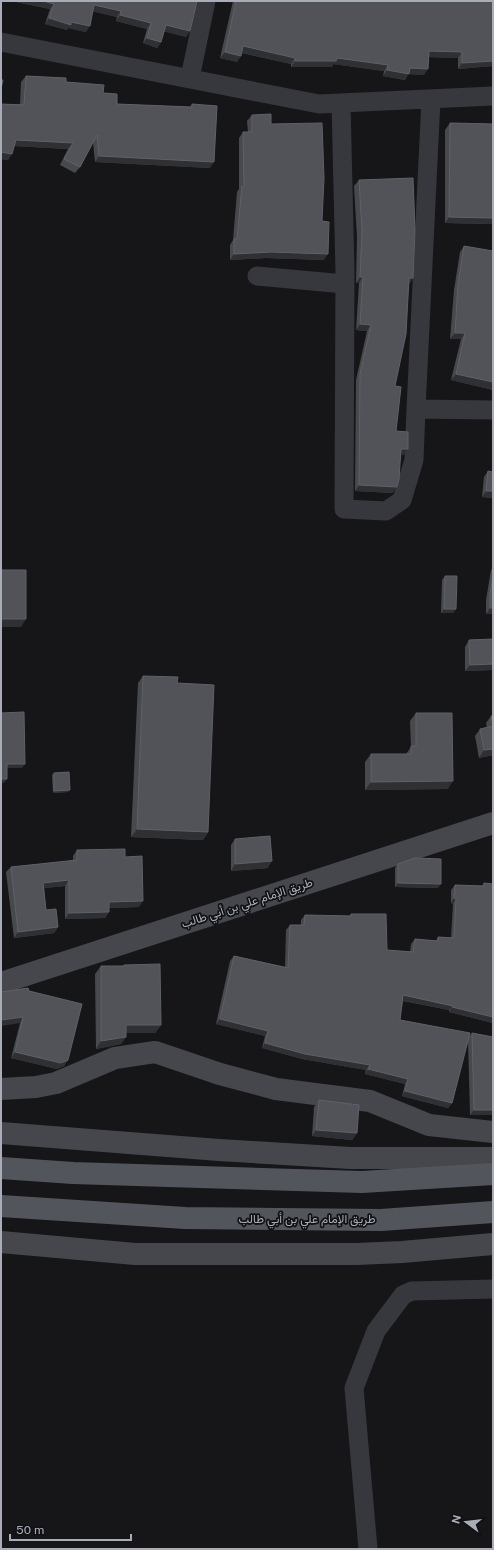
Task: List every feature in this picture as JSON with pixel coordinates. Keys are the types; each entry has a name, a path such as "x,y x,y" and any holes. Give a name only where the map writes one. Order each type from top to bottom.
{"main road":[{"path":"1,1168 73,1173 362,1182 493,1174"},
{"name":"طريق الإمام علي بن أبي طالب","path":"1,1206 185,1218 380,1220 493,1212"}],"street":[{"path":"190,78 206,1"},
{"path":"1,42 319,104 493,96"},
{"path":"341,103 345,284 344,509 386,511 402,500 414,460 431,99"},
{"path":"257,276 345,284"},
{"path":"416,409 493,410"},
{"name":"طريق الإمام علي بن أبي طالب","path":"1,983 493,823"},
{"path":"1,1089 30,1087 56,1082 115,1058 154,1052 220,1074 276,1089 370,1101 429,1125 493,1132"},
{"path":"1,1133 219,1150 350,1158 493,1158"},
{"path":"1,1242 135,1254 372,1253 493,1244"},
{"path":"368,1549 354,1388 376,1331 403,1295 412,1291 493,1289"}],"building":[{"path":"43,1 197,1 190,31 166,25 161,42 147,38 151,23 120,15 121,11 94,5 90,26 71,22 71,25 49,18 54,4"},
{"path":"236,1 493,1 493,61 462,63 462,52 429,51 428,69 410,68 409,74 387,70 388,65 337,58 336,61 295,61 295,58 243,46 241,56 225,52"},
{"path":"26,76 66,78 66,82 104,85 103,93 117,94 117,104 192,107 192,104 217,106 214,162 99,156 97,135 80,167 64,159 73,143 16,140 12,154 1,152 1,104 24,105"},
{"path":"271,114 271,124 322,123 324,178 322,221 329,222 328,254 271,252 234,254 234,239 237,239 242,186 244,186 243,132 252,132 252,115"},
{"path":"450,123 493,124 493,218 449,217"},
{"path":"413,178 415,229 413,278 409,278 406,334 395,386 401,387 396,431 408,432 408,449 401,449 397,487 359,485 360,374 371,325 360,324 363,277 360,277 362,231 359,180"},
{"path":"464,246 493,251 493,382 456,374 465,333 455,333 458,284"},
{"path":"488,471 493,472 493,491 486,491"},
{"path":"1,570 26,570 26,619 1,619"},
{"path":"445,576 457,576 456,609 444,609"},
{"path":"493,576 493,608 490,608 490,594"},
{"path":"493,639 493,664 470,665 469,640"},
{"path":"143,676 178,677 177,683 214,685 208,832 137,829"},
{"path":"24,712 25,764 7,764 7,779 1,779 1,713"},
{"path":"416,713 452,713 453,781 371,782 371,754 411,754 411,746 416,746"},
{"path":"493,726 493,749 484,750 480,729"},
{"path":"69,772 70,790 54,791 54,773"},
{"path":"270,836 272,861 235,864 235,839"},
{"path":"125,849 125,857 142,856 143,901 109,902 109,912 69,913 69,880 43,883 46,910 56,909 58,927 18,932 11,867 77,860 77,850"},
{"path":"415,858 441,859 441,884 398,883 398,864"},
{"path":"484,883 493,884 493,1017 403,995 400,1020 470,1033 452,1103 405,1091 408,1079 368,1069 370,1065 305,1054 265,1043 268,1031 220,1019 234,956 288,968 290,925 304,925 305,915 351,916 351,914 386,914 387,950 413,952 415,939 438,941 438,937 454,938 456,899 454,898 455,885 484,886"},
{"path":"160,964 161,1025 126,1025 126,1037 101,1041 101,966"},
{"path":"28,988 29,991 82,1004 68,1060 61,1063 15,1052 23,1017 1,1020 1,992"},
{"path":"472,1033 493,1037 493,1110 474,1110"},
{"path":"319,1100 359,1105 357,1133 316,1130"}]}
